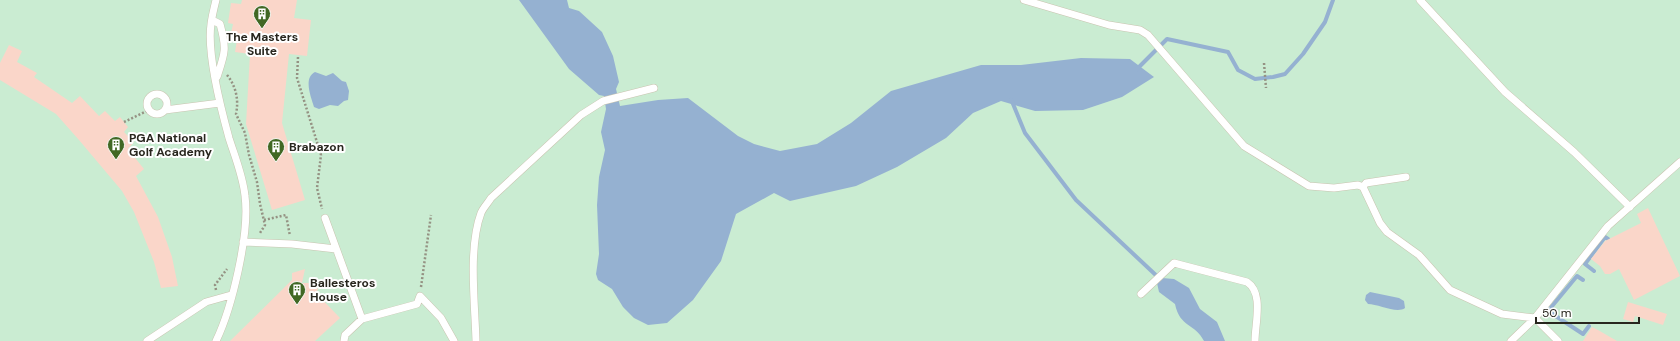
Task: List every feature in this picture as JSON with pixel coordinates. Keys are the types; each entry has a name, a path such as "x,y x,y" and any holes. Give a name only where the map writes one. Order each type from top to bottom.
{"lane":[{"path":"216,0 212,20 212,46 216,79 220,103 245,196 245,231 243,242 230,306 216,341"},
{"path":"1024,0 1109,25 1140,30 1148,35 1244,146 1309,186 1334,188 1362,185 1406,177"},
{"path":"1420,0 1506,92 1574,152 1630,207"},
{"path":"212,20 220,24 225,47 224,58 216,79"},
{"path":"476,340 474,270 477,232 481,213 491,198 581,116 604,101 654,88"},
{"path":"166,110 165,99 156,94 148,100 149,110 157,114 166,110 220,103"},
{"path":"1511,341 1534,318 1608,226 1680,162"},
{"path":"1362,185 1374,212 1387,232 1419,255 1450,290 1502,314 1534,318 1558,341"},
{"path":"325,218 362,320"},
{"path":"243,242 292,244 336,249"},
{"path":"1141,294 1174,262 1240,279 1252,285 1257,297 1255,341"},
{"path":"148,341 206,302 232,295"},
{"path":"344,341 345,335 362,320 417,304 420,296 441,318 454,341"},
{"path":"358,307 373,316"}],"path":[{"path":"298,57 296,78 321,155 317,188 325,218"},
{"path":"1264,63 1266,88"},
{"path":"221,67 232,81 239,102 236,114 245,133 249,155 257,182 265,225 258,236"},
{"path":"124,122 149,110"},
{"path":"264,220 286,215 291,243"},
{"path":"420,296 431,215"},
{"path":"216,299 215,285 227,271 229,264"}],"green space":[{"path":"0,0 1680,0 1680,341 0,341"}],"water":[{"path":"519,0 567,0 569,8 579,11 602,32 613,56 619,82 616,89 620,106 658,100 688,98 738,136 754,144 780,151 817,144 851,123 891,91 981,65 1021,65 1081,58 1130,59 1154,77 1122,97 1083,110 1035,111 1001,101 973,113 946,138 897,167 856,186 790,201 774,193 736,214 721,261 693,300 667,323 648,325 634,318 623,307 612,289 598,280 596,274 599,254 597,205 599,177 605,150 601,132 606,109 604,96 599,95 569,69"},
{"path":"315,72 326,76 333,73 342,81 346,82 349,91 348,100 344,101 338,106 330,105 319,109 314,107 309,88 309,79"},
{"path":"1162,278 1174,279 1189,288 1200,309 1217,322 1225,341 1204,341 1196,331 1184,322 1177,312 1175,304 1159,292 1157,283"},
{"path":"1370,292 1399,298 1404,301 1405,308 1402,310 1397,310 1368,304 1365,300 1366,295"}],"building":[{"path":"242,0 297,0 294,18 311,20 307,56 289,54 282,123 305,200 272,210 246,124 250,54 235,52 238,34 231,33 233,24 228,23 231,3 241,4"},
{"name":"PGA National Golf Academy","path":"9,45 22,51 17,62 37,73 34,77 72,103 80,96 99,116 105,111 115,121 120,117 128,127 124,132 134,142 128,149 144,169 136,176 158,217 172,257 178,286 161,288 154,262 134,212 122,191 79,140 56,114 0,80 0,63"},
{"path":"1648,208 1680,276 1634,300 1619,269 1610,274 1605,274 1600,266 1591,259 1605,241 1641,223 1637,214"},
{"name":"Ballesteros House","path":"305,269 302,283 313,283 318,289 316,293 340,318 315,341 230,341 292,280 292,273"},
{"path":"1628,302 1667,314 1663,325 1635,316 1633,322 1623,319"},
{"path":"1592,327 1598,330 1617,341 1583,341"}],"waterway":[{"path":"1136,70 1167,39 1228,52 1238,70 1255,79 1285,74 1303,54 1325,22 1333,0"},
{"path":"1011,99 1025,133 1076,200 1160,279"},
{"path":"1594,271 1585,264 1605,237 1608,239"},
{"path":"1583,280 1577,276 1548,311 1583,334 1589,326"}],"place":[{"name":"The Masters Suite","path":"262,29"},
{"name":"PGA National Golf Academy","path":"116,160"},
{"name":"Brabazon","path":"276,162"},
{"name":"Ballesteros House","path":"297,305"}]}
